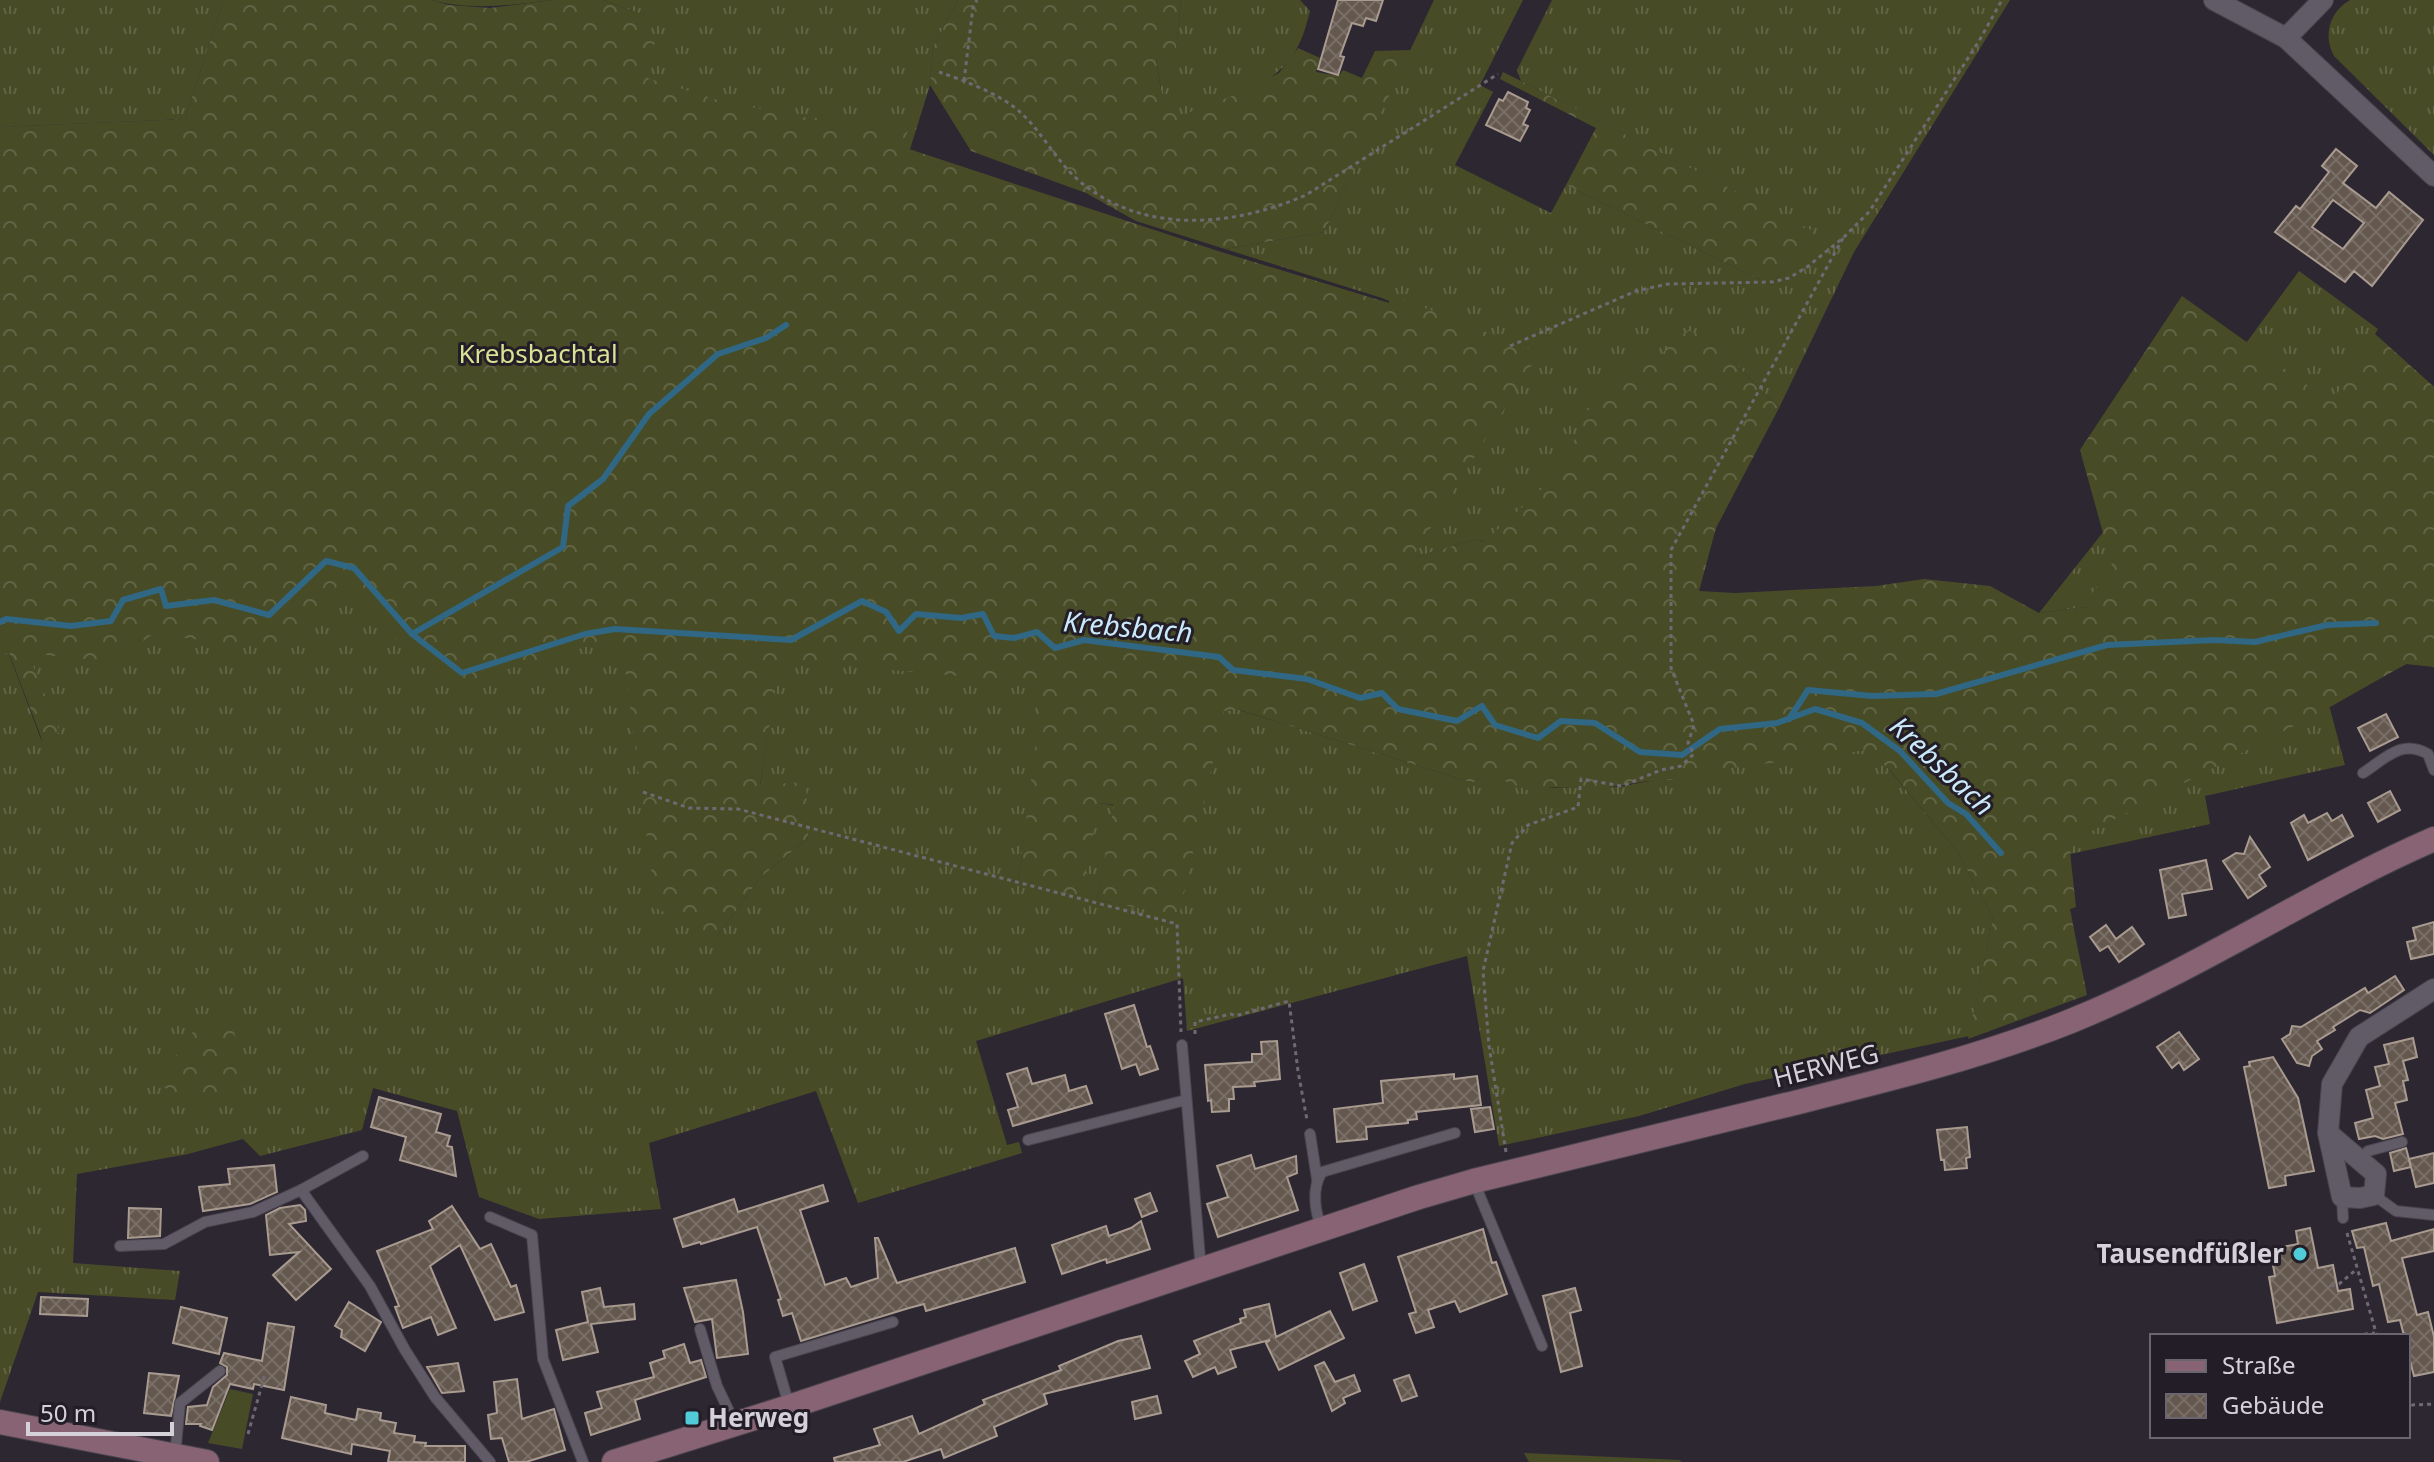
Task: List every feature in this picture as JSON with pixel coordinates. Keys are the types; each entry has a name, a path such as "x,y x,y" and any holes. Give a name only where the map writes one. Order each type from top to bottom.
{"street":[{"path":"2214,0 2286,38 2434,176"},
{"path":"2286,38 2323,0"},
{"name":"HERWEG","path":"619,1461 1474,1181 1900,1077 2024,1039 2123,999 2373,866 2434,839"},
{"path":"2328,1133 2376,1174 2374,1195 2342,1197 2328,1133 2332,1084 2359,1037 2434,989"},
{"path":"0,1422 207,1462"}],"lane":[{"path":"2363,773 2400,748 2412,747 2428,754 2434,770"},
{"path":"1182,1045 1201,1270"},
{"path":"1028,1140 1186,1100"},
{"path":"1317,1179 1322,1172 1455,1133"},
{"path":"1310,1134 1317,1179 1315,1196 1323,1230"},
{"path":"2360,1161 2368,1151 2402,1142"},
{"path":"120,1246 164,1244 205,1222 253,1212 363,1156"},
{"path":"1474,1181 1542,1346"},
{"path":"301,1190 370,1286 435,1397 490,1462"},
{"path":"2374,1195 2396,1211 2434,1215"},
{"path":"2342,1197 2343,1218"},
{"path":"490,1217 532,1235 543,1359 583,1462"},
{"path":"789,1407 775,1357 893,1322"},
{"path":"700,1329 717,1386 735,1424"},
{"path":"175,1456 180,1403 220,1371"}],"path":[{"path":"964,81 973,7 977,0"},
{"path":"1510,346 1636,291 1668,284 1724,281 1755,284 1789,278 1843,238 1869,212 2002,0"},
{"path":"939,72 964,81 1021,113 1060,162 1090,190 1116,205 1159,219 1247,216 1277,208 1306,195 1498,74"},
{"path":"1508,1173 1489,1046 1483,971 1512,843 1528,825 1578,807 1581,779 1622,786 1661,770 1681,766 1694,754 1688,743 1694,725 1671,668 1671,550 1843,238"},
{"path":"643,792 689,808 738,809 1177,924 1182,1045"},
{"path":"1195,1034 1195,1022 1231,1014 1235,1016 1289,1001 1310,1134"},
{"path":"2343,1218 2376,1334"},
{"path":"2331,1286 2339,1284 2357,1269"},
{"path":"248,1434 265,1374"},
{"path":"2410,1401 2412,1405 2434,1404"}],"green space":[{"path":"0,0 225,0 185,119 0,127"},
{"name":"Krebsbachtal","path":"225,0 431,0 449,5 490,8 552,0 603,0 644,15 655,42 646,77 650,79 721,101 799,117 912,124 900,146 1218,251 1389,303 1390,294 1539,353 1412,558 1476,539 1484,542 1546,485 1562,466 1589,409 1609,380 1662,354 1673,340 1689,330 1719,343 1732,361 1779,408 1716,528 1699,591 1735,593 1876,586 1924,579 1990,586 2039,613 2087,607 2094,590 2113,569 2080,450 2182,296 2331,402 2377,336 2434,387 2434,664 2406,664 2069,843 2076,907 2070,909 2087,995 1968,1039 1993,918 1957,851 1889,769 1867,750 1725,769 1685,779 1598,789 1554,787 1530,791 1485,773 1473,783 1240,710 1224,711 1179,916 1097,900 1114,805 1100,803 1080,896 1018,884 1043,687 1015,681 780,660 760,785 806,782 808,838 760,878 716,938 656,908 621,637 459,681 427,654 396,639 377,608 344,578 282,650 153,634 125,653 103,659 28,653 60,732 43,742 9,653 0,654 0,127 185,119"},
{"path":"431,0 552,0 476,6"},
{"path":"603,0 958,0 933,47 930,85 906,162 558,642 620,628 716,938 760,878 808,838 760,786 779,660 866,646 1044,687 1018,884 1100,803 1115,806 1097,900 1178,915 1223,711 1236,709 1473,783 1488,770 1525,788 1618,787 1724,767 1872,749 1957,851 1993,918 1969,1036 1745,1084 1639,1116 1499,1146 1467,956 1187,1031 1183,978 976,1041 1007,1145 1019,1142 1022,1153 858,1203 816,1091 649,1143 661,1209 539,1219 479,1197 457,1111 373,1088 362,1130 260,1156 243,1139 188,1154 77,1174 73,1263 180,1271 175,1300 38,1292 0,1402 0,630 42,742 14,618 644,15"},
{"path":"958,0 1181,0 1176,52 1156,60 1162,95 1177,117 1240,93 1279,73 1298,48 1320,58 1316,72 1339,76 1343,70 1362,78 1375,51 1411,50 1324,232 1225,249 1136,221 1086,193 971,151 930,85 933,47"},
{"path":"1181,0 1300,0 1310,11 1298,46 1289,61 1276,73 1228,100 1177,118 1162,95 1156,59 1176,51"},
{"path":"1434,0 1523,0 1480,85 1493,92 1455,165 1551,213 1566,185 1771,285 1812,231 1521,81 1517,70 1552,0 2010,0 1854,252 1779,408 1714,343 1579,457 1500,547 1476,539 1402,561 1521,356 1382,298 1225,249 1324,232"},
{"path":"2350,0 2434,0 2434,155 2334,56 2329,40 2330,25 2337,11"},
{"path":"1503,72 1813,231 1771,285 1566,185 1596,128 1500,79"},
{"path":"2299,271 2378,329 2375,334 2434,387 2434,667 2406,664 2329,705 2345,765 2205,796 2210,824 2070,854 2048,680 2109,570 2087,607 2039,613 2158,463"},
{"path":"232,1022 246,1087 185,1099 156,1083 198,1025"},
{"path":"230,1389 253,1394 242,1449 208,1443"},
{"path":"1524,1453 1680,1460 1681,1462 1529,1462"}],"building":[{"path":"1338,0 1383,0 1376,21 1366,18 1363,26 1352,23 1340,56 1344,57 1338,75 1318,69"},
{"path":"1508,92 1528,102 1526,108 1530,110 1523,124 1528,126 1520,141 1486,125 1499,99 1503,101"},
{"path":"2336,149 2357,166 2343,183 2376,208 2389,192 2423,220 2372,286 2354,271 2345,282 2275,232 2296,206 2300,209 2329,172 2322,166","holes":["2333,200 2364,223 2343,249 2312,227"]},
{"path":"2386,714 2398,737 2370,751 2358,728"},
{"path":"2390,791 2400,810 2378,822 2368,803"},
{"path":"2327,813 2332,821 2342,815 2353,836 2308,860 2291,823 2304,815 2308,823"},
{"path":"2250,837 2270,867 2259,875 2266,886 2248,898 2223,861 2236,853 2244,854"},
{"path":"2206,860 2212,889 2182,894 2186,915 2169,918 2160,870"},
{"path":"2434,922 2434,954 2411,959 2407,942 2416,940 2413,928"},
{"path":"2106,925 2116,939 2132,927 2144,944 2119,962 2108,946 2100,951 2090,937"},
{"path":"2395,976 2404,990 2370,1013 2360,1010 2333,1027 2335,1030 2317,1041 2322,1049 2312,1056 2309,1066 2297,1063 2282,1039 2290,1034 2292,1026 2301,1027 2365,988 2368,993"},
{"path":"1134,1005 1147,1047 1150,1046 1158,1069 1140,1075 1136,1064 1122,1069 1105,1014"},
{"path":"2179,1032 2199,1059 2184,1070 2179,1062 2172,1068 2157,1047"},
{"path":"2413,1038 2417,1057 2403,1061 2408,1080 2403,1081 2407,1100 2395,1103 2403,1134 2383,1139 2375,1136 2359,1139 2355,1123 2373,1118 2366,1090 2380,1086 2375,1067 2389,1064 2384,1045"},
{"path":"1277,1041 1280,1079 1254,1082 1255,1086 1233,1087 1234,1099 1229,1099 1229,1111 1212,1112 1205,1065 1252,1062 1252,1054 1262,1054 1261,1042"},
{"path":"2273,1057 2298,1098 2314,1171 2285,1176 2286,1185 2269,1188 2244,1067 2250,1066 2249,1062"},
{"path":"1027,1068 1032,1084 1065,1075 1069,1091 1086,1086 1092,1103 1013,1126 1008,1110 1018,1107 1007,1074"},
{"path":"1454,1074 1454,1079 1477,1076 1481,1105 1416,1112 1417,1119 1408,1120 1408,1123 1366,1127 1367,1139 1337,1142 1334,1109 1383,1103 1381,1081"},
{"path":"379,1097 441,1114 436,1132 450,1136 447,1146 452,1147 456,1176 400,1160 406,1137 371,1127"},
{"path":"1490,1107 1494,1129 1475,1132 1471,1109"},
{"path":"1967,1127 1970,1157 1966,1158 1967,1168 1945,1170 1937,1130"},
{"path":"2406,1148 2411,1167 2394,1171 2390,1153"},
{"path":"2434,1153 2434,1183 2416,1187 2409,1159"},
{"path":"1251,1155 1255,1169 1296,1156 1297,1173 1287,1177 1298,1210 1218,1237 1207,1204 1228,1197 1217,1166"},
{"path":"274,1165 277,1192 250,1204 203,1211 199,1187 230,1184 228,1169"},
{"path":"823,1185 828,1201 800,1210 825,1285 846,1278 851,1287 878,1278 875,1238 878,1238 897,1283 1015,1248 1025,1282 926,1311 924,1304 801,1341 792,1313 783,1316 778,1300 781,1299 757,1227 683,1247 674,1219 734,1199 738,1212"},
{"path":"1150,1193 1157,1211 1142,1217 1135,1199"},
{"path":"300,1205 305,1210 306,1221 289,1224 331,1269 296,1300 273,1275 299,1252 270,1255 266,1215 280,1208"},
{"path":"452,1206 480,1249 491,1244 511,1287 516,1285 524,1312 495,1320 460,1245 430,1266 456,1328 438,1335 431,1317 403,1328 395,1307 399,1306 377,1251 433,1229 429,1221"},
{"path":"129,1208 161,1209 160,1236 128,1238"},
{"path":"1141,1221 1150,1249 1107,1263 1106,1259 1062,1274 1052,1245 1106,1226 1109,1236"},
{"path":"2386,1223 2391,1241 2434,1229 2434,1251 2402,1258 2417,1315 2428,1312 2434,1337 2434,1372 2414,1376 2410,1361 2410,1334 2404,1334 2400,1320 2388,1322 2379,1284 2373,1286 2364,1247 2357,1248 2352,1231"},
{"path":"2310,1228 2318,1268 2333,1265 2338,1291 2350,1289 2353,1309 2277,1323 2269,1277 2275,1276 2270,1249 2298,1244 2296,1231"},
{"path":"1483,1229 1492,1263 1496,1262 1507,1294 1460,1312 1455,1301 1428,1310 1434,1327 1416,1333 1409,1314 1416,1312 1398,1257"},
{"path":"1364,1264 1377,1301 1353,1310 1340,1273"},
{"path":"736,1280 748,1354 717,1358 712,1319 695,1322 684,1288"},
{"path":"600,1288 604,1307 634,1304 635,1319 591,1324 598,1352 563,1360 556,1330 588,1322 582,1292"},
{"path":"1575,1288 1581,1310 1570,1313 1582,1366 1561,1372 1543,1296"},
{"path":"41,1297 88,1299 87,1316 40,1314"},
{"path":"349,1302 381,1322 365,1351 341,1337 342,1330 335,1326"},
{"path":"1269,1304 1276,1337 1330,1311 1344,1338 1279,1370 1266,1343 1270,1340 1230,1350 1236,1367 1218,1374 1215,1367 1193,1377 1185,1361 1200,1354 1194,1341 1241,1323 1240,1319 1246,1317 1244,1310"},
{"path":"181,1307 227,1318 219,1354 173,1343"},
{"path":"268,1323 294,1327 284,1390 254,1384 253,1389 230,1384 212,1430 201,1424 186,1424 188,1407 207,1405 213,1387 227,1375 227,1367 220,1363 224,1353 262,1361"},
{"path":"1141,1336 1150,1368 1044,1394 1047,1404 994,1427 997,1436 944,1458 941,1449 903,1462 835,1462 834,1458 880,1445 874,1429 912,1416 919,1434 985,1404 983,1400 1061,1370 1059,1366 1118,1341"},
{"path":"684,1344 690,1363 701,1360 706,1377 635,1400 640,1419 591,1435 585,1413 602,1408 597,1392 654,1377 650,1363 665,1358 663,1351"},
{"path":"1324,1362 1335,1382 1354,1375 1360,1391 1343,1398 1345,1403 1332,1411 1315,1366"},
{"path":"458,1363 464,1391 442,1393 427,1367"},
{"path":"149,1373 179,1376 171,1416 144,1413"},
{"path":"1409,1375 1417,1396 1402,1401 1394,1380"},
{"path":"517,1379 522,1419 554,1409 565,1450 526,1462 509,1462 502,1438 491,1439 488,1415 497,1413 494,1382"},
{"path":"1157,1396 1161,1413 1135,1419 1132,1402"},
{"path":"291,1397 326,1405 325,1413 356,1420 358,1409 381,1413 380,1420 396,1423 394,1433 415,1436 414,1442 426,1443 425,1446 465,1446 465,1462 388,1462 390,1451 352,1444 351,1454 282,1438"}],"waterway":[{"path":"412,634 563,547 568,506 603,479 649,414 718,354 766,338 786,325"},
{"name":"Krebsbach","path":"0,622 6,619 71,626 111,621 123,600 161,589 166,606 214,600 269,615 326,561 354,568 412,634 462,673 585,634 615,629 791,640 862,601 886,612 899,631 916,614 961,618 983,614 994,636 1014,638 1037,632 1055,648 1084,640 1219,657 1233,670 1307,679 1360,698 1382,693 1398,709 1457,721 1482,706 1495,725 1538,738 1561,721 1595,723 1640,752 1682,755 1720,729 1777,723 1815,709 1862,723 1900,751 1948,803 1966,814 2001,853"},
{"path":"1789,719 1808,690 1872,696 1936,694 2107,645 2214,640 2255,642 2327,625 2376,623"}],"place":[{"name":"Tausendfüßler","path":"2300,1254"},
{"name":"Herweg","path":"692,1418"}]}
